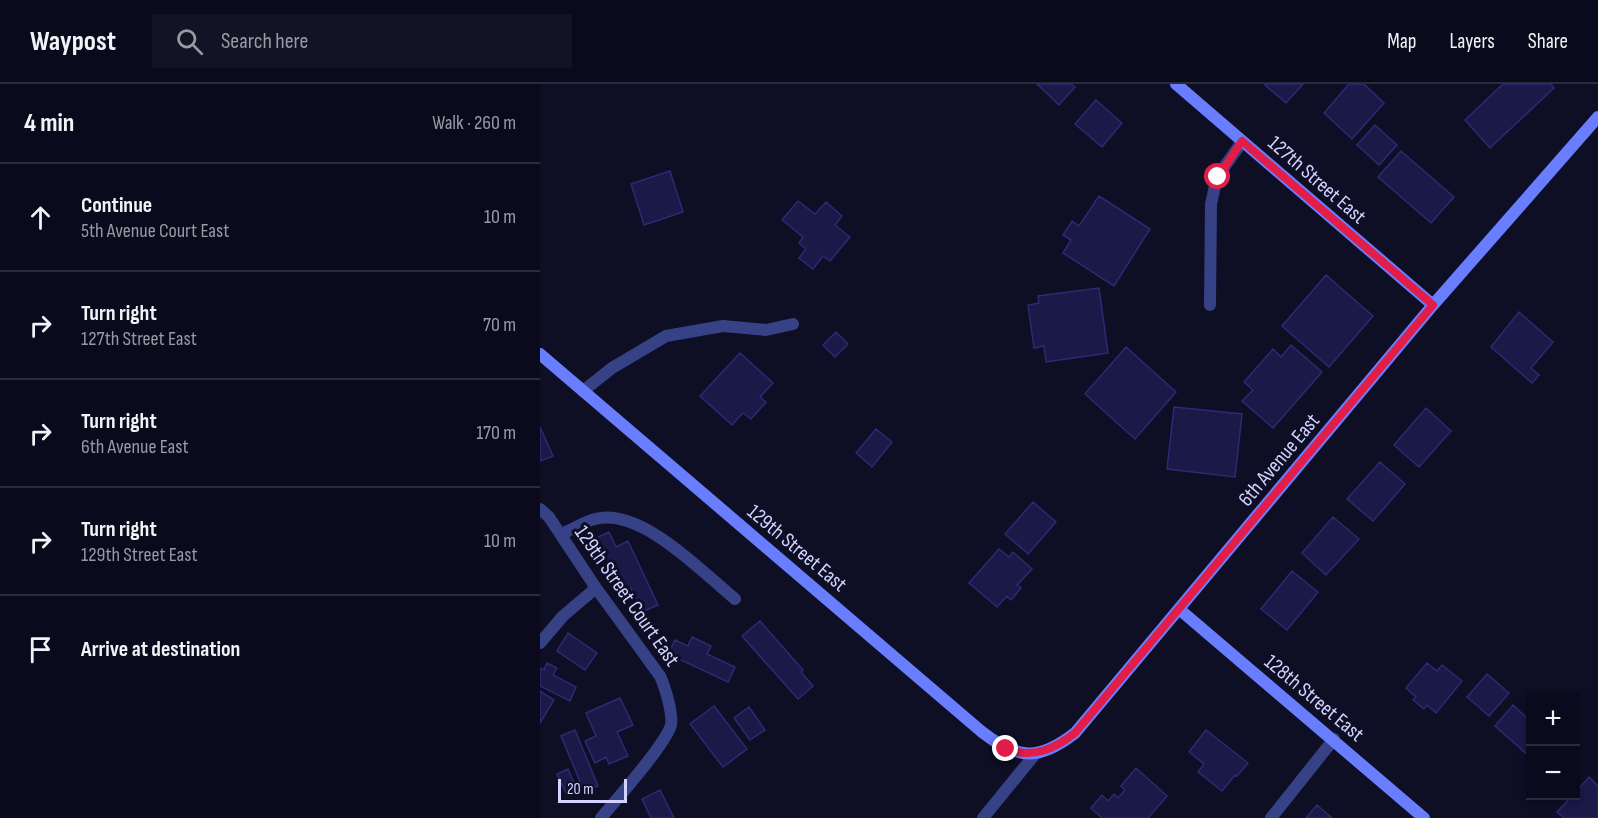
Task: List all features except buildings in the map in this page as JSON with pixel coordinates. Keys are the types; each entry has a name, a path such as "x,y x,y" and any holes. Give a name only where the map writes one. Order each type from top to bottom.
{"street":[{"name":"127th Street East","path":"1176,84 1433,305"},
{"name":"6th Avenue East","path":"982,818 1036,753 1062,743 1075,733 1433,305 1598,117"},
{"path":"1210,306 1211,204 1218,177 1242,141"},
{"path":"583,391 612,368 666,336 723,326 766,330 793,324"},
{"name":"129th Street East","path":"540,354 982,732 1006,749 1019,753 1036,753"},
{"name":"129th Street Court East","path":"540,508 561,534 666,687 671,725 660,746 601,818"},
{"path":"561,534 595,519 621,518 654,532 735,599"},
{"path":"540,644 563,616 596,588"},
{"name":"128th Street East","path":"1179,609 1425,818"},
{"path":"1271,818 1334,740"}],"route":[{"path":"1006,749 1019,753 1036,753 1051,749 1075,733 1433,305 1242,141 1218,177"}]}
